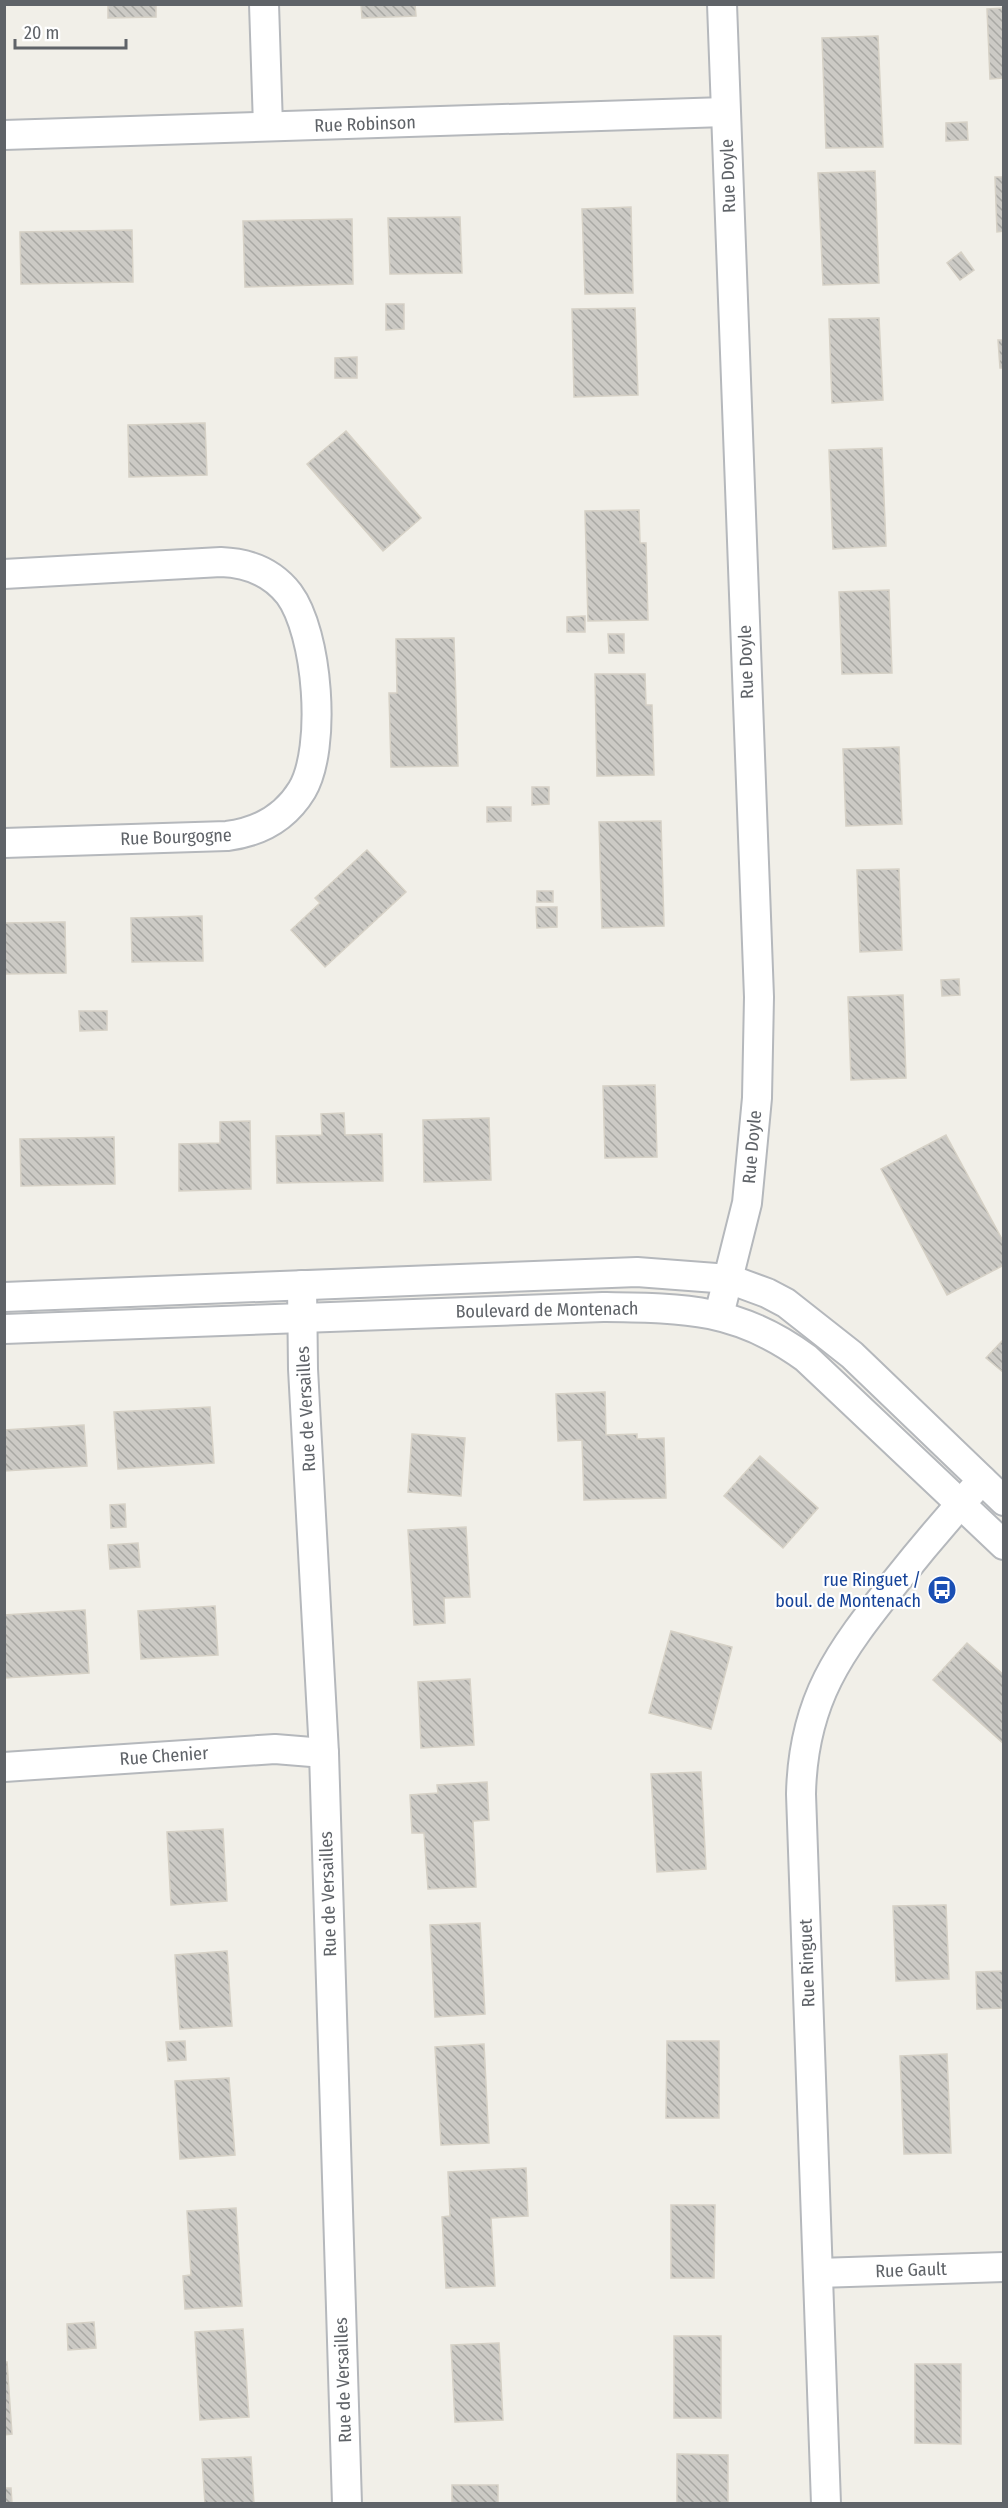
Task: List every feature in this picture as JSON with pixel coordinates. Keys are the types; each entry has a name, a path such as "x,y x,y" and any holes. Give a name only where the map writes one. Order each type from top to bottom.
{"street":[{"path":"264,4 268,126"},
{"name":"Rue Doyle","path":"719,1315 747,1203 757,1098 759,997 722,4"},
{"name":"Rue Robinson","path":"4,135 725,112"},
{"name":"Rue Bourgogne","path":"4,574 221,562 259,570 270,576 285,590 301,618 311,650 316,717 311,763 303,788 287,810 266,826 227,836 4,843"},
{"name":"Boulevard de Montenach","path":"4,1296 637,1272 729,1279 767,1293 813,1322 852,1355 1004,1501"},
{"name":"Rue de Versailles","path":"302,1285 324,1753 347,2504"},
{"name":"Boulevard de Montenach","path":"4,1329 603,1307 684,1309 719,1315 769,1334 806,1358 1004,1545"},
{"name":"Rue Ringuet","path":"826,2504 801,1794 804,1750 823,1686 844,1647 960,1503 982,1480"},
{"name":"Rue Chenier","path":"4,1767 275,1749 324,1753"},
{"name":"Rue Gault","path":"818,2273 1004,2267"}],"building":[{"path":"108,4 156,4 156,17 108,18"},
{"path":"361,4 415,4 416,16 362,18"},
{"path":"1004,8 1004,78 990,79 987,9"},
{"path":"878,36 883,147 826,148 822,38"},
{"path":"967,122 968,140 946,141 946,123"},
{"path":"875,171 879,283 823,285 818,173"},
{"path":"995,177 1004,177 1004,231 997,232"},
{"path":"631,207 633,293 585,294 582,209"},
{"path":"460,217 462,273 390,274 388,218"},
{"path":"352,219 353,284 245,287 243,221"},
{"path":"132,230 133,282 21,284 20,232"},
{"path":"961,252 974,270 960,280 947,263"},
{"path":"386,304 404,304 404,329 386,330"},
{"path":"635,308 638,395 574,397 572,309"},
{"path":"879,318 883,400 832,403 829,319"},
{"path":"998,340 1004,340 1004,368 1000,368"},
{"path":"357,357 357,378 335,378 335,358"},
{"path":"205,423 207,475 129,477 128,425"},
{"path":"346,431 421,518 383,551 307,464"},
{"path":"882,448 886,546 833,549 829,450"},
{"path":"639,510 640,543 646,543 648,620 588,621 585,511"},
{"path":"889,590 892,673 842,674 839,592"},
{"path":"585,616 585,632 567,632 567,617"},
{"path":"608,634 624,634 624,653 609,653"},
{"path":"454,638 458,766 391,767 389,693 397,693 396,639"},
{"path":"595,674 645,674 646,705 652,705 654,775 597,776"},
{"path":"899,747 902,824 846,826 843,749"},
{"path":"532,787 549,787 549,804 532,805"},
{"path":"487,807 511,807 511,821 487,822"},
{"path":"661,821 664,926 602,928 599,822"},
{"path":"367,850 406,892 325,967 291,930 320,903 315,898"},
{"path":"899,869 902,950 860,952 857,870"},
{"path":"537,891 553,891 553,902 537,902"},
{"path":"536,907 557,907 557,927 537,928"},
{"path":"202,916 203,961 132,962 131,918"},
{"path":"65,922 66,973 4,974 4,923"},
{"path":"959,979 960,995 942,996 941,980"},
{"path":"903,995 906,1078 851,1080 848,997"},
{"path":"79,1011 107,1011 107,1030 80,1031"},
{"path":"655,1085 657,1157 605,1158 603,1086"},
{"path":"344,1113 345,1135 382,1134 383,1181 277,1183 276,1136 322,1135 321,1114"},
{"path":"489,1118 491,1180 424,1182 423,1120"},
{"path":"250,1121 251,1189 179,1191 179,1144 220,1143 220,1122"},
{"path":"946,1135 1004,1243 1004,1265 947,1295 881,1169"},
{"path":"114,1137 115,1184 21,1186 20,1139"},
{"path":"1004,1339 1004,1373 986,1358"},
{"path":"605,1392 606,1435 637,1434 637,1439 664,1438 666,1498 584,1500 582,1440 558,1441 556,1394"},
{"path":"210,1407 214,1463 118,1469 114,1412"},
{"path":"84,1425 87,1466 4,1471 4,1430"},
{"path":"412,1434 465,1438 461,1496 408,1492"},
{"path":"760,1456 818,1508 783,1548 724,1496"},
{"path":"125,1504 126,1527 111,1528 110,1505"},
{"path":"466,1527 470,1597 444,1598 445,1623 414,1625 408,1530"},
{"path":"138,1543 140,1567 110,1569 108,1545"},
{"path":"215,1606 218,1655 141,1659 138,1611"},
{"path":"85,1610 89,1673 4,1678 4,1615"},
{"path":"671,1631 732,1647 711,1729 649,1713"},
{"path":"967,1643 1004,1675 1004,1744 933,1680"},
{"path":"470,1679 474,1745 421,1748 418,1682"},
{"path":"701,1772 706,1869 657,1872 651,1774"},
{"path":"487,1782 489,1820 473,1821 476,1887 428,1889 424,1833 412,1833 410,1795 438,1793 437,1785"},
{"path":"223,1829 227,1901 171,1905 167,1832"},
{"path":"946,1905 949,1979 896,1981 893,1906"},
{"path":"480,1923 485,2014 435,2017 430,1925"},
{"path":"227,1951 232,2026 180,2029 175,1955"},
{"path":"1004,1971 1004,2008 977,2009 976,1972"},
{"path":"185,2041 186,2060 168,2061 166,2042"},
{"path":"667,2041 719,2041 719,2118 666,2118"},
{"path":"484,2044 489,2143 441,2145 435,2047"},
{"path":"947,2054 951,2153 904,2154 900,2056"},
{"path":"229,2078 235,2155 180,2159 175,2081"},
{"path":"526,2168 528,2216 491,2218 495,2286 446,2288 442,2217 450,2216 448,2172"},
{"path":"671,2205 715,2205 714,2278 671,2278"},
{"path":"236,2208 242,2306 185,2309 183,2276 191,2275 187,2211"},
{"path":"94,2322 96,2348 68,2350 67,2324"},
{"path":"243,2329 249,2417 200,2420 195,2332"},
{"path":"674,2336 721,2336 721,2418 674,2418"},
{"path":"499,2343 503,2420 455,2422 451,2345"},
{"path":"4,2362 7,2362 12,2434 4,2435"},
{"path":"915,2364 961,2364 961,2444 915,2443"},
{"path":"677,2454 728,2455 728,2504 677,2504"},
{"path":"251,2457 254,2504 205,2504 202,2459"},
{"path":"452,2485 498,2485 498,2504 452,2504"},
{"path":"4,2488 11,2488 12,2504 4,2504"}],"place":[{"name":"rue Ringuet / boul. de Montenach","path":"942,1590"}]}
